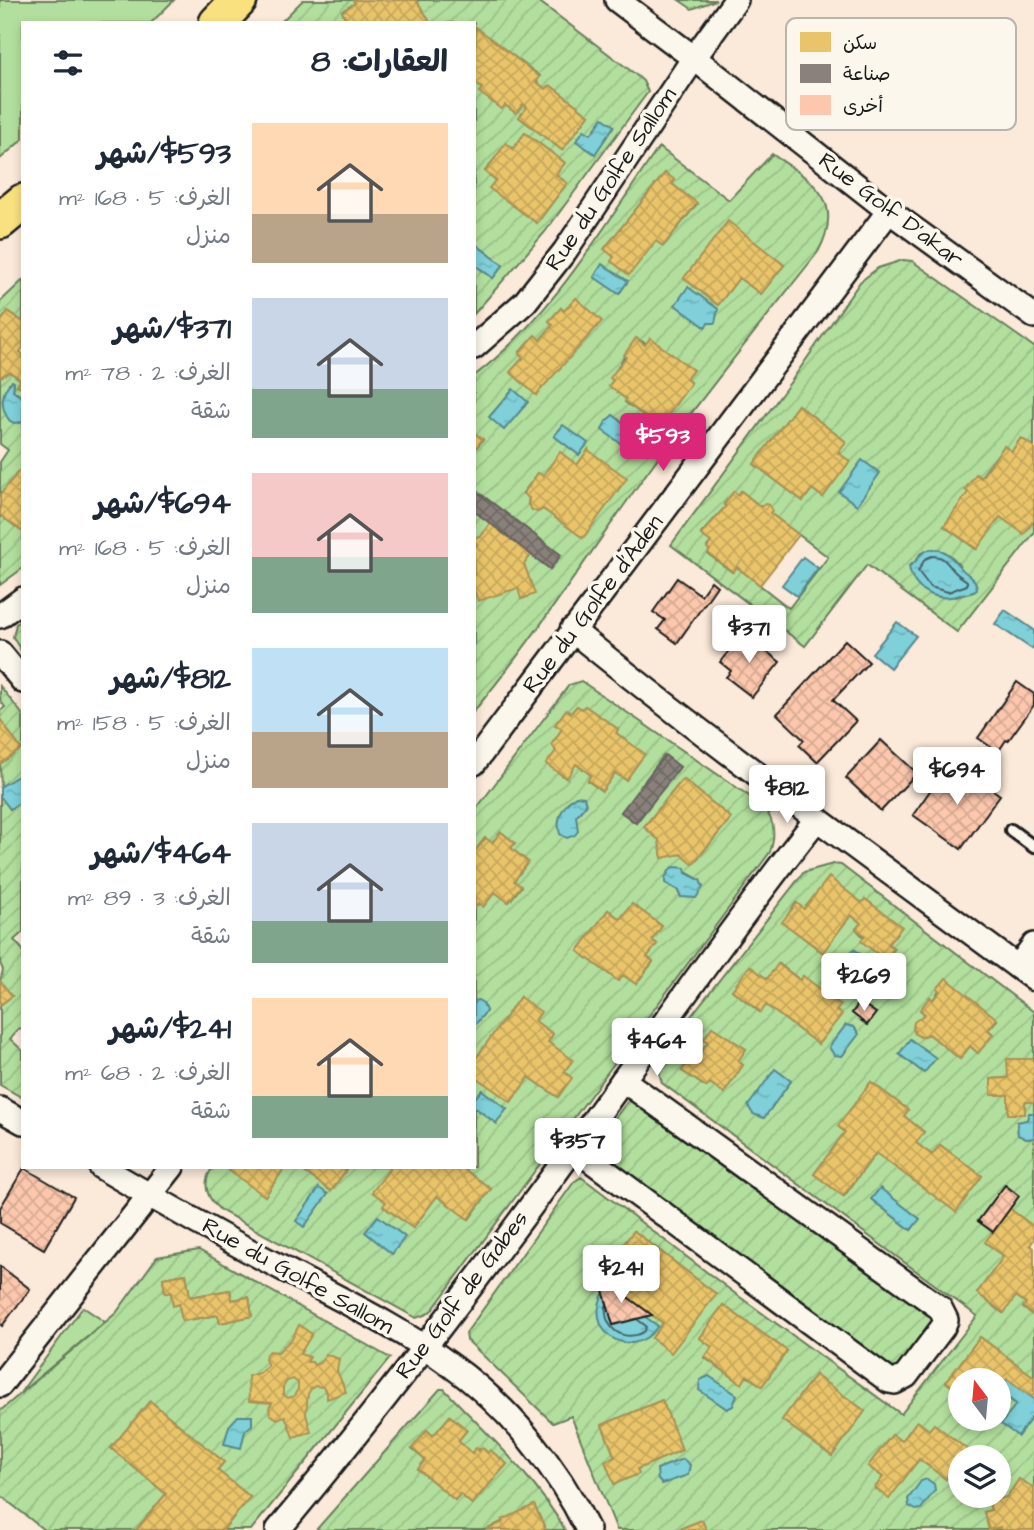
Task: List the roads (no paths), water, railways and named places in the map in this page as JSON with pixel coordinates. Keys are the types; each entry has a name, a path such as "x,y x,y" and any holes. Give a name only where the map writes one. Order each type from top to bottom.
{"main road":[{"path":"219,21 239,0"},
{"path":"0,221 21,204"}],"street":[{"name":"Rue Golf D'akar","path":"617,0 889,211 1034,316"},
{"name":"Rue du Golfe Sallom","path":"476,345 525,302 565,251 736,0"},
{"name":"Rue du Golfe d'Aden","path":"476,760 889,211"},
{"path":"0,616 21,600"},
{"path":"572,630 816,820 1026,973 1034,945"},
{"path":"0,653 21,679"},
{"name":"Rue Golf de Gabes","path":"278,1530 425,1348 735,924 816,820"},
{"path":"573,1147 889,1381 895,1382 905,1376 943,1327 946,1320 940,1308 623,1080"},
{"path":"0,1109 21,1121"},
{"name":"Rue du Golfe Sallom","path":"105,1169 266,1261 389,1325 452,1366 525,1435 563,1485 588,1530"},
{"path":"0,1385 171,1169"}],"lane":[{"path":"1011,830 1034,847"}],"water":[{"path":"603,118 614,126 595,154 576,141 584,130 591,134"},
{"path":"476,245 503,265 493,278 476,265"},
{"path":"602,264 628,281 619,294 594,277"},
{"path":"688,287 718,309 715,323 708,323 705,327 675,305"},
{"path":"14,382 13,391 21,397 21,422 10,421 4,411 3,395 8,385"},
{"path":"513,389 528,402 504,430 489,417"},
{"path":"613,415 641,436 638,446 633,446 630,450 602,430"},
{"path":"563,425 588,443 579,455 554,436"},
{"path":"862,460 880,473 857,505 839,492"},
{"path":"931,549 948,554 973,579 977,590 944,597 921,589 911,575 909,566"},
{"path":"803,557 818,568 797,596 782,585"},
{"path":"1005,610 1034,630 1032,649 995,624"},
{"path":"897,622 916,636 890,668 872,653"},
{"path":"21,774 21,801 10,809 0,796 0,787"},
{"path":"576,796 584,797 586,805 576,816 578,831 567,838 560,834 559,818 567,804"},
{"path":"671,868 685,868 686,873 700,880 703,887 696,898 681,897 679,891 665,883"},
{"path":"854,949 872,963 853,988 835,975"},
{"path":"476,1000 483,1003 486,1011 476,1024"},
{"path":"846,1025 854,1027 859,1034 842,1056 834,1055 829,1047"},
{"path":"910,1039 936,1058 924,1073 899,1054"},
{"path":"775,1069 791,1081 764,1118 753,1114 748,1106"},
{"path":"482,1090 507,1109 496,1123 476,1108 476,1097"},
{"path":"1029,1113 1034,1113 1034,1138 1026,1139 1018,1135 1017,1122 1027,1120"},
{"path":"319,1188 328,1194 304,1227 296,1221"},
{"path":"880,1188 920,1219 911,1230 871,1199"},
{"path":"378,1216 405,1237 392,1254 365,1232"},
{"path":"606,1289 658,1326 647,1337 635,1342 612,1338 603,1329 599,1318 599,1304"},
{"path":"709,1376 737,1395 733,1406 727,1409 699,1390 700,1380"},
{"path":"1012,1383 1034,1399 1034,1414 1018,1436 1012,1432 1012,1409 1016,1404 1012,1401"},
{"path":"238,1416 252,1416 252,1425 245,1431 241,1448 224,1444 229,1426"},
{"path":"683,1459 690,1465 688,1475 662,1484 658,1480 657,1469"},
{"path":"927,1479 934,1484 935,1490 921,1509 916,1510 909,1506 908,1499 921,1481"}]}
